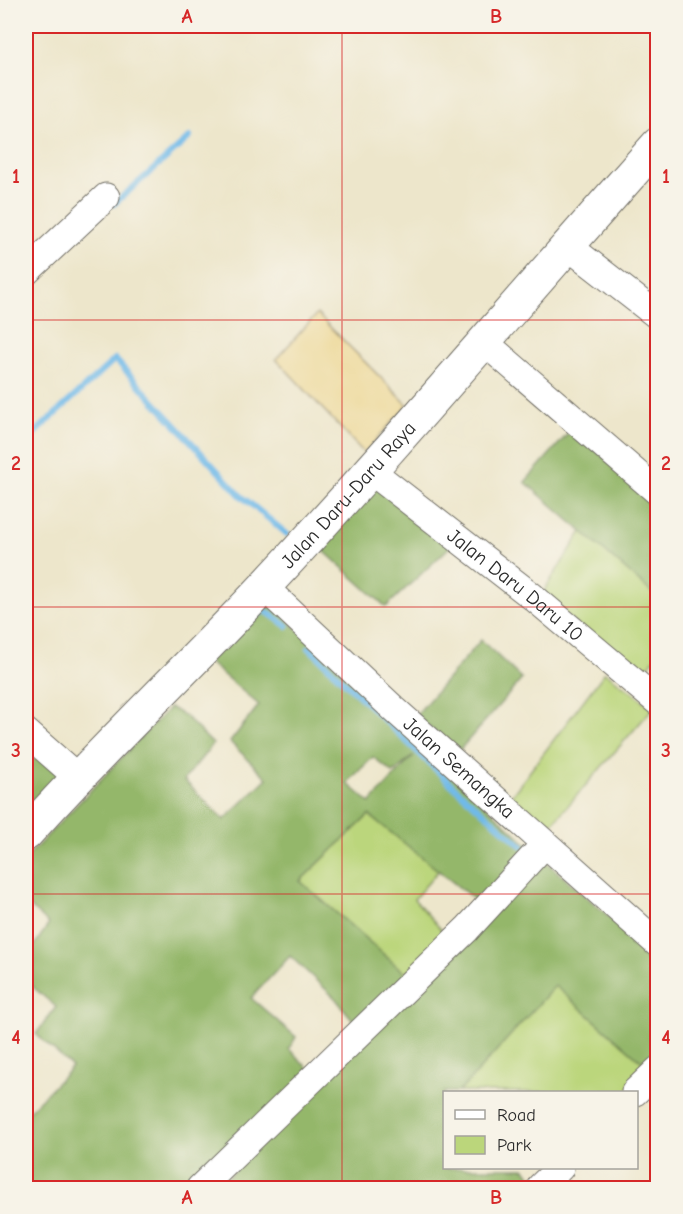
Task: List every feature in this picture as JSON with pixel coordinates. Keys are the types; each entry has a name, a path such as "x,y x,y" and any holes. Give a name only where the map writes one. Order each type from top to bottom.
{"main road":[{"name":"Jalan Daru-Daru Raya","path":"26,834 77,777 264,587 371,471 657,144"}],"street":[{"path":"26,272 106,197"},
{"path":"568,246 657,316"},
{"path":"483,341 657,492"},
{"name":"Jalan Daru Daru 10","path":"371,471 533,597 657,702"},
{"name":"Jalan Semangka","path":"264,587 544,845 657,944"},
{"path":"26,732 77,777"},
{"path":"200,1188 417,978 544,845"},
{"path":"636,1091 657,1070"}],"green space":[{"path":"572,429 657,504 657,597 525,482"},
{"path":"374,480 454,543 386,607 315,543"},
{"path":"583,530 657,597 657,655 648,668 636,676 541,595"},
{"path":"271,604 530,847 480,904 369,815 300,881 406,974 357,1025 335,998 290,956 251,998 296,1037 289,1049 312,1072 191,1188 26,1188 26,1114 72,1067 36,1034 56,1007 26,981 26,957 49,924 26,903 26,858 170,707 186,717 213,744 184,780 224,820 267,778 230,742 259,705 207,661","holes":["414,755 370,803 347,783 373,757 393,773"]},
{"path":"481,640 522,679 457,753 416,715"},
{"path":"605,672 653,708 545,832 509,799"},
{"path":"26,739 67,777 26,819"},
{"path":"369,815 440,869 414,899 446,935 406,974 300,881"},
{"path":"545,861 657,958 658,1070 655,1073 555,986 460,1091 443,1091 443,1169 525,1169 541,1186 539,1188 217,1188"},
{"path":"555,985 655,1073 636,1091 460,1091"}],"sand":[{"path":"317,314 408,405 364,453 276,359"}],"waterway":[{"path":"114,204 190,137"},
{"path":"26,441 115,359 240,495 287,534"},
{"path":"259,614 264,610 287,626"},
{"path":"309,648 452,785 522,846"}]}
